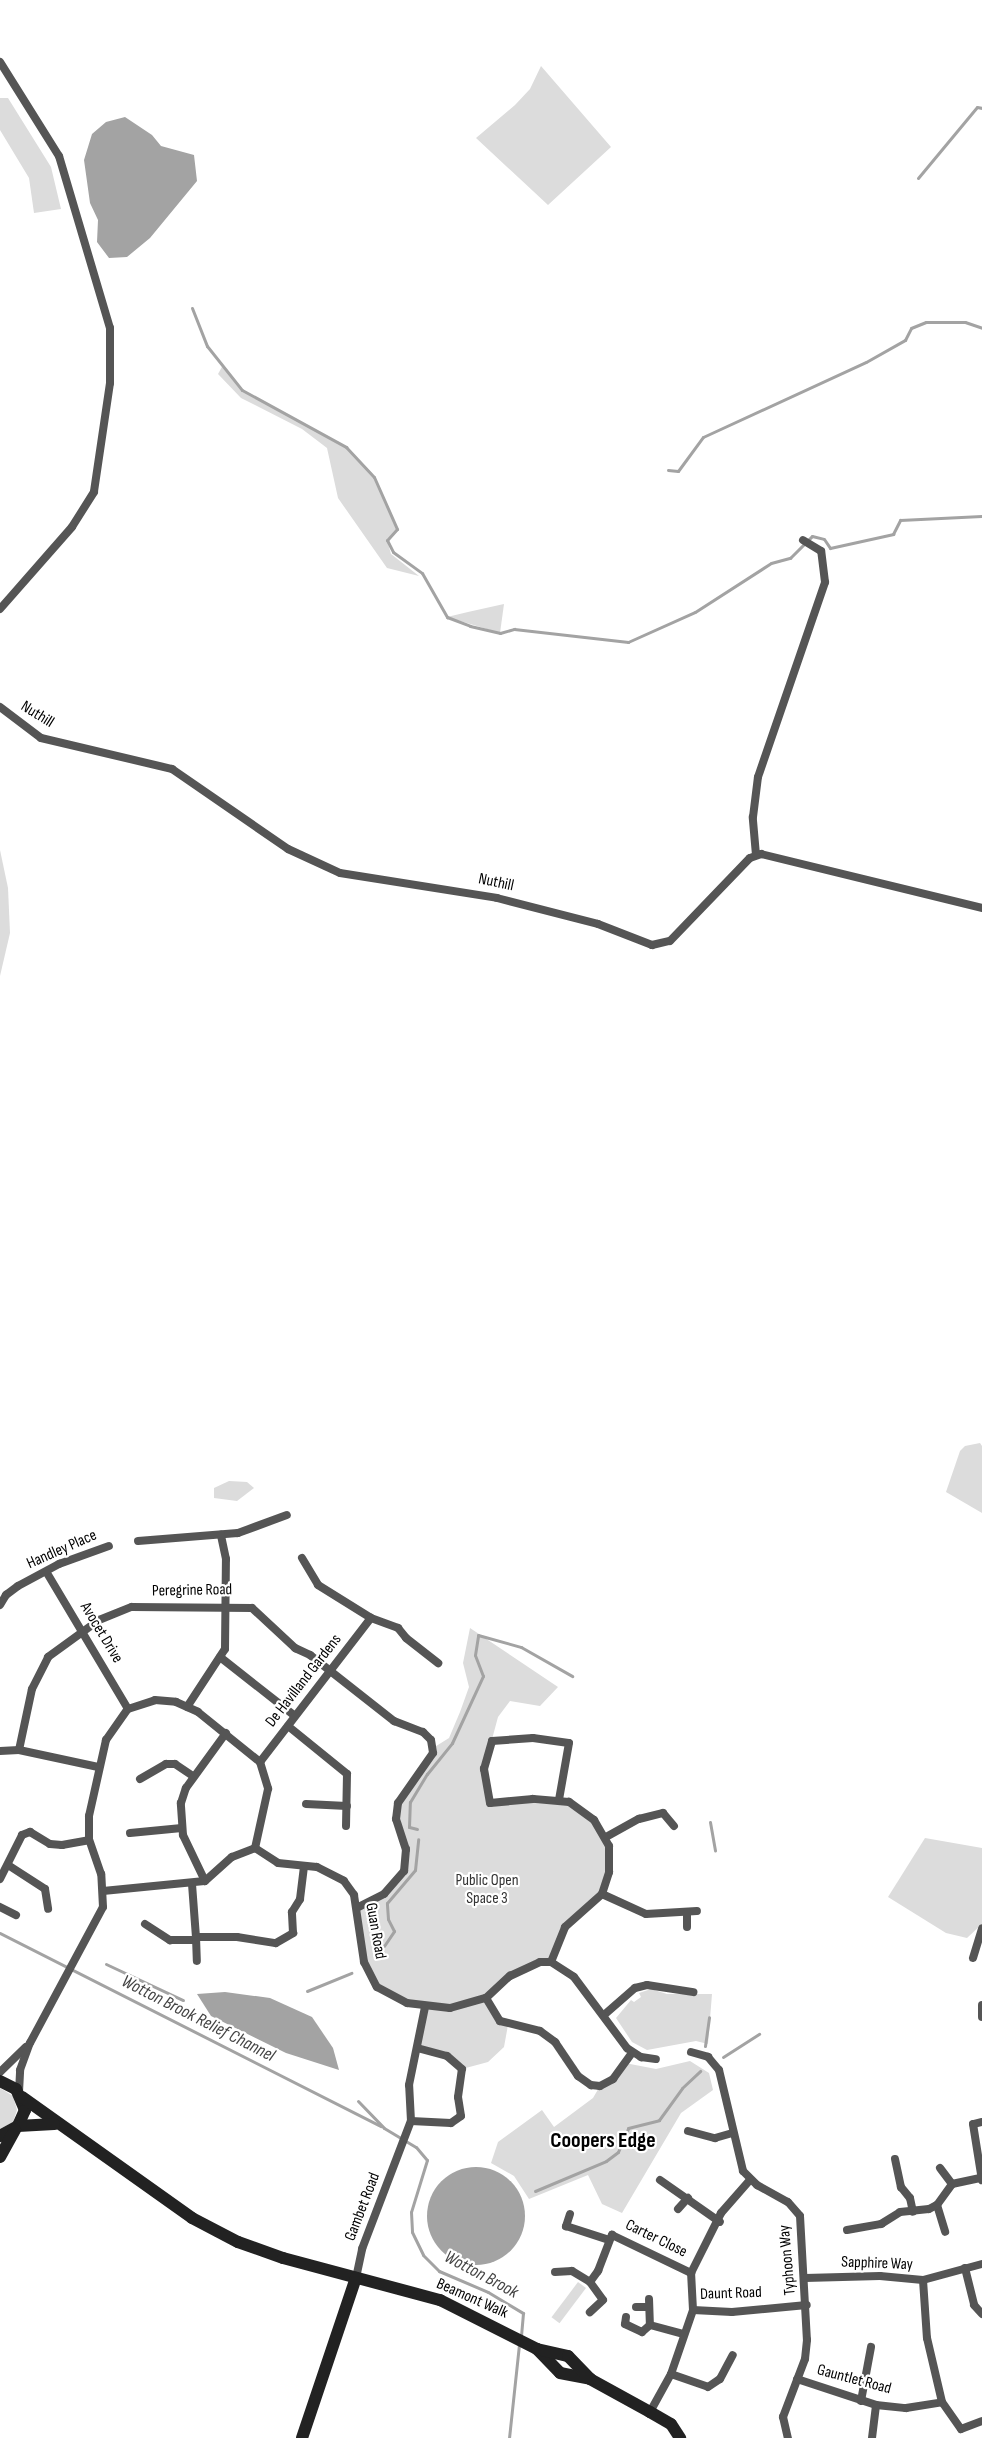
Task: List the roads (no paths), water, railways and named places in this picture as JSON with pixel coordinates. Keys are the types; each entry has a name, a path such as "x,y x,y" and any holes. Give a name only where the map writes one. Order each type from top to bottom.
{"street":[{"path":"0,62 59,156 110,328 110,372 94,492 72,527 0,609"},
{"path":"803,540 821,551 825,582 758,777 753,816 756,855 797,860 982,908"},
{"name":"Nuthill","path":"0,707 41,738 172,769 288,849 332,870 370,880 497,898 598,924 652,945 670,941 756,855"},
{"path":"138,1541 221,1535 287,1515"},
{"path":"187,1707 220,1657 226,1637 226,1559 221,1535"},
{"name":"Handley Place","path":"0,1605 6,1595 47,1573 109,1546"},
{"path":"302,1558 318,1585 371,1618 398,1628 406,1638 438,1663"},
{"name":"Avocet Drive","path":"47,1573 128,1709"},
{"name":"Peregrine Road","path":"19,1750 32,1689 40,1670 64,1642 115,1611 132,1607 226,1605 252,1608 295,1648 332,1672 394,1720 423,1732 433,1748 398,1803 396,1819 406,1849 404,1871 384,1894 357,1908"},
{"name":"De Havilland Gardens","path":"260,1762 332,1672 371,1618"},
{"path":"220,1657 295,1716"},
{"path":"0,2157 25,2110 21,2095 20,2070 30,2043 98,1923 104,1891 89,1840 91,1794 106,1740 128,1709 155,1700 187,1707 226,1733 260,1762 268,1789 255,1848 232,1857 205,1881 104,1891"},
{"path":"288,1726 346,1774 346,1826"},
{"path":"205,1881 182,1828 181,1803 193,1776 226,1733"},
{"path":"559,1800 569,1743 533,1738 492,1741 484,1769 490,1803 559,1800 579,1807 606,1837 609,1872 602,1894 565,1927 551,1962 574,1977 632,2053 656,2059"},
{"path":"0,1751 19,1750 98,1767"},
{"path":"140,1779 166,1764 175,1764 193,1776"},
{"path":"306,1804 347,1806"},
{"path":"606,1837 639,1819 663,1814 674,1826"},
{"path":"130,1833 182,1828"},
{"path":"0,1879 22,1835 30,1832 50,1844 89,1840"},
{"name":"Guan Road","path":"255,1848 278,1863 317,1867 344,1881 357,1908 364,1962 369,1976 377,1987 425,2007 450,2008 486,1998 510,1976 540,1962 551,1962"},
{"path":"8,1865 45,1889 48,1910"},
{"path":"145,1924 170,1940 237,1937 276,1943 293,1933 292,1912 300,1899 304,1866"},
{"path":"192,1884 197,1961"},
{"path":"602,1894 638,1912 697,1911"},
{"path":"0,1907 16,1915"},
{"path":"687,1912 687,1927"},
{"path":"973,1958 982,1928"},
{"path":"604,2015 635,1988 647,1985 693,1992"},
{"path":"486,1998 500,2021 540,2031 555,2042 565,2060 591,2085 600,2086 614,2079 632,2053"},
{"path":"982,2005 982,2017"},
{"path":"420,2049 447,2056 462,2069 458,2097 461,2116 451,2123 410,2125 409,2085 420,2049 425,2007"},
{"path":"0,2072 30,2043"},
{"path":"650,2412 671,2374 693,2310 691,2273 720,2222 721,2213 750,2180 740,2165 719,2070 708,2056 691,2052"},
{"name":"Beamont Walk","path":"0,2081 21,2095 55,2124 192,2218 238,2242 440,2300 534,2347 568,2356 590,2379 671,2424 680,2438"},
{"path":"847,2230 880,2224 900,2212 913,2212 937,2205 952,2184 982,2179 973,2124 982,2121"},
{"path":"0,2136 17,2128 55,2124"},
{"name":"Gambet Road","path":"356,2277 410,2125"},
{"path":"688,2131 715,2138 732,2133"},
{"path":"895,2159 901,2187 910,2199 913,2212"},
{"path":"940,2168 952,2184"},
{"path":"660,2180 720,2222"},
{"name":"Typhoon Way","path":"750,2180 797,2210 805,2278 807,2340 797,2379 783,2417 788,2438"},
{"path":"678,2209 688,2198"},
{"path":"937,2205 945,2232"},
{"name":"Carter Close","path":"570,2214 566,2226 609,2240"},
{"name":"Carter Close","path":"590,2282 598,2271 612,2235 630,2247 691,2273"},
{"name":"Sapphire Way","path":"805,2278 880,2276 923,2280 982,2264"},
{"path":"965,2268 974,2305 982,2314"},
{"path":"555,2272 572,2271 590,2282 603,2300 590,2312"},
{"path":"302,2438 356,2277"},
{"path":"923,2280 927,2338 942,2402 961,2428 959,2438"},
{"path":"636,2307 649,2303 650,2325"},
{"name":"Daunt Road","path":"693,2310 732,2312 807,2306"},
{"path":"626,2317 625,2325 642,2332 650,2325"},
{"path":"650,2325 684,2334"},
{"name":"Beamont Walk","path":"534,2347 560,2373 590,2379"},
{"path":"861,2401 871,2347"},
{"path":"671,2374 708,2387 720,2379 733,2355"},
{"name":"Gauntlet Road","path":"797,2379 876,2405 906,2408 942,2402"},
{"path":"872,2438 876,2405"},
{"path":"961,2428 982,2421"}],"waterway":[{"path":"918,178 977,107 982,108"},
{"path":"192,308 207,346 242,390 346,447 374,477 397,529 387,540 393,552 422,573 447,617 470,626 500,633 514,629 628,642 695,612 771,563 790,558 812,536 824,539 830,548 893,534 900,520 982,516"},
{"path":"668,470 678,471 703,437 866,362 905,340 911,328 926,322 965,322 982,328"},
{"path":"417,1829 409,1827 410,1802 427,1774 452,1743 483,1676 475,1655 478,1635 521,1647 572,1676"},
{"path":"710,1822 715,1851"},
{"path":"384,1946 394,1931 388,1919 387,1903 415,1870 418,1839"},
{"name":"Wotton Brook Relief Channel","path":"0,1933 381,2126"},
{"name":"Wotton Brook","path":"106,1964 183,2000"},
{"path":"307,1991 351,1973"},
{"path":"705,2046 709,2017"},
{"path":"723,2057 759,2034"},
{"path":"535,2191 606,2161 618,2152 628,2128 659,2120 682,2088 700,2071"},
{"name":"Wotton Brook","path":"358,2101 384,2128 416,2147 427,2160 411,2212 412,2232 423,2255 439,2271 488,2292 523,2313 521,2338"},
{"name":"Wotton Brook","path":"509,2438 519,2345"}],"district":[{"name":"Coopers Edge","path":"603,2141"}],"park label":[{"name":"Public Open Space 3","path":"487,1890"}]}
